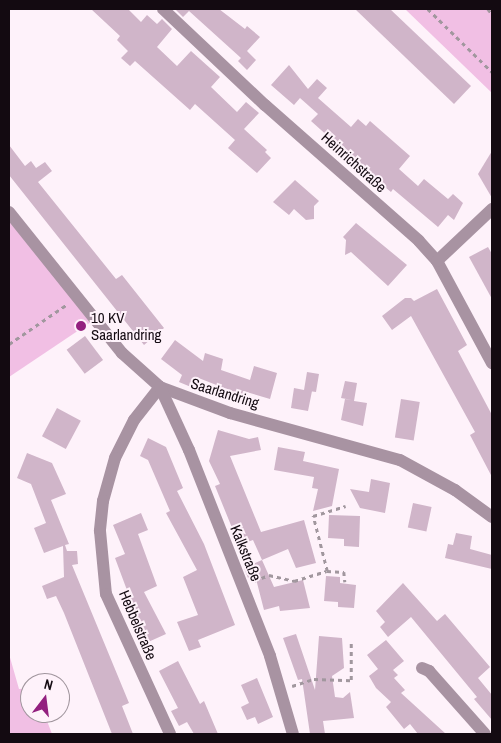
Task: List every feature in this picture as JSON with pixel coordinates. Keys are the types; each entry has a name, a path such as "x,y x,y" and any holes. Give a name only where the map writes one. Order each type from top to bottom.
{"street":[{"name":"Heinrichstraße","path":"164,9 437,261 492,362"},
{"path":"437,261 492,209"},
{"name":"Saarlandring","path":"9,212 122,353 160,387 230,413 400,460 455,490 492,517"},
{"name":"Kalkstraße","path":"160,387 189,450 281,689 293,734"},
{"name":"Hebbelstraße","path":"160,387 134,420 115,458 103,501 100,531 106,594 170,734"},
{"path":"422,668 429,671 485,734"}],"path":[{"path":"428,9 492,72"},
{"path":"488,9 492,14"},
{"path":"9,344 77,297"},
{"path":"327,571 313,516 345,506"},
{"path":"241,586 269,575 294,581 327,571 344,572 345,582"},
{"path":"281,689 314,679 351,680 351,642"}],"shaded area":[{"path":"405,9 492,9 492,93"},
{"path":"9,221 91,322 9,377"},
{"path":"9,654 20,689 20,723 48,723 52,734 9,734"}],"building":[{"path":"91,9 128,9 141,22 147,15 157,24 162,19 172,29 157,47 177,66 191,51 220,77 211,87 237,112 246,102 259,113 244,129 267,150 265,152 271,158 257,173 228,148 235,140 195,104 190,110 135,61 130,66 121,58 128,51 117,40 120,36"},
{"path":"175,9 219,9 245,29 247,26 260,37 247,51 256,60 247,70 238,61 241,58 189,11 183,17"},
{"path":"355,9 390,9 471,86 454,104"},
{"path":"289,65 308,89 317,79 327,88 318,98 351,127 358,119 366,126 370,121 410,156 399,169 418,186 424,179 448,199 453,194 463,203 454,220 448,215 438,227 393,189 391,192 380,183 311,121 318,114 300,98 294,105 271,85"},
{"path":"9,145 25,166 31,161 36,168 45,162 52,171 38,182 116,279 122,275 164,328 144,345 9,175"},
{"path":"492,151 492,198 478,174"},
{"path":"295,180 319,201 314,206 314,219 306,220 294,209 289,215 273,202"},
{"path":"356,223 407,265 388,286 351,252 345,255 346,240 343,237"},
{"path":"488,247 492,254 492,299 469,257"},
{"path":"437,289 467,345 458,351 492,415 492,477 470,435 475,432 411,316 392,330 382,316 405,298 411,298 414,301"},
{"path":"85,336 103,360 85,374 67,350"},
{"path":"175,340 203,361 205,353 223,359 221,370 250,380 254,366 277,373 270,399 243,391 242,395 196,377 191,387 179,382 182,375 161,359"},
{"path":"307,372 319,374 316,392 312,391 308,411 291,408 294,388 304,390"},
{"path":"345,381 357,383 354,401 367,403 363,426 341,420 345,399 352,400 341,398"},
{"path":"401,399 420,402 414,440 395,438"},
{"path":"57,408 81,421 66,449 42,436"},
{"path":"218,430 249,439 258,437 261,450 230,456 261,532 304,520 316,563 296,568 288,549 262,560 253,540 239,545 215,486 220,484 209,461"},
{"path":"148,438 166,447 183,488 177,491 204,544 235,625 198,640 201,647 189,651 177,622 198,615 183,577 197,570 166,513 170,511 148,460 140,456"},
{"path":"278,447 305,452 303,461 339,469 332,506 313,511 318,489 312,488 314,477 274,470"},
{"path":"27,453 52,463 66,494 51,500 69,544 65,545 67,551 77,551 78,564 72,565 129,703 122,706 133,734 112,734 56,596 47,599 42,586 64,577 63,546 44,553 34,528 46,523 31,484 17,478"},
{"path":"371,479 390,483 385,513 360,508 350,489 369,492"},
{"path":"413,503 432,507 426,531 408,527"},
{"path":"141,513 148,530 138,534 157,586 144,592 166,634 146,643 131,610 134,609 115,558 125,554 113,525"},
{"path":"329,515 360,516 359,547 344,546 344,539 328,538"},
{"path":"456,533 472,536 470,549 492,555 492,569 445,558 448,544 453,545"},
{"path":"262,560 274,587 303,580 310,608 280,611 279,606 264,610 255,575 248,578 244,568"},
{"path":"326,576 340,577 340,583 356,585 354,608 338,607 338,602 324,601"},
{"path":"403,583 437,621 445,614 490,667 478,678 492,695 492,720 474,699 477,697 411,617 388,637 380,627 385,622 376,611"},
{"path":"296,634 315,690 319,636 342,638 344,668 332,676 335,697 343,698 350,692 354,718 323,721 325,734 310,734 302,679 298,680 283,638"},
{"path":"386,640 404,661 393,670 398,675 394,678 405,690 401,693 446,734 418,734 410,724 404,729 386,707 391,702 376,688 369,676 378,669 367,655"},
{"path":"178,661 200,704 204,701 218,734 194,734 187,722 179,726 171,711 178,708 159,671"},
{"path":"257,678 273,717 258,724 255,717 247,720 241,707 249,703 241,685"}],"place":[{"name":"10 KV Saarlandring","path":"81,326"}]}
